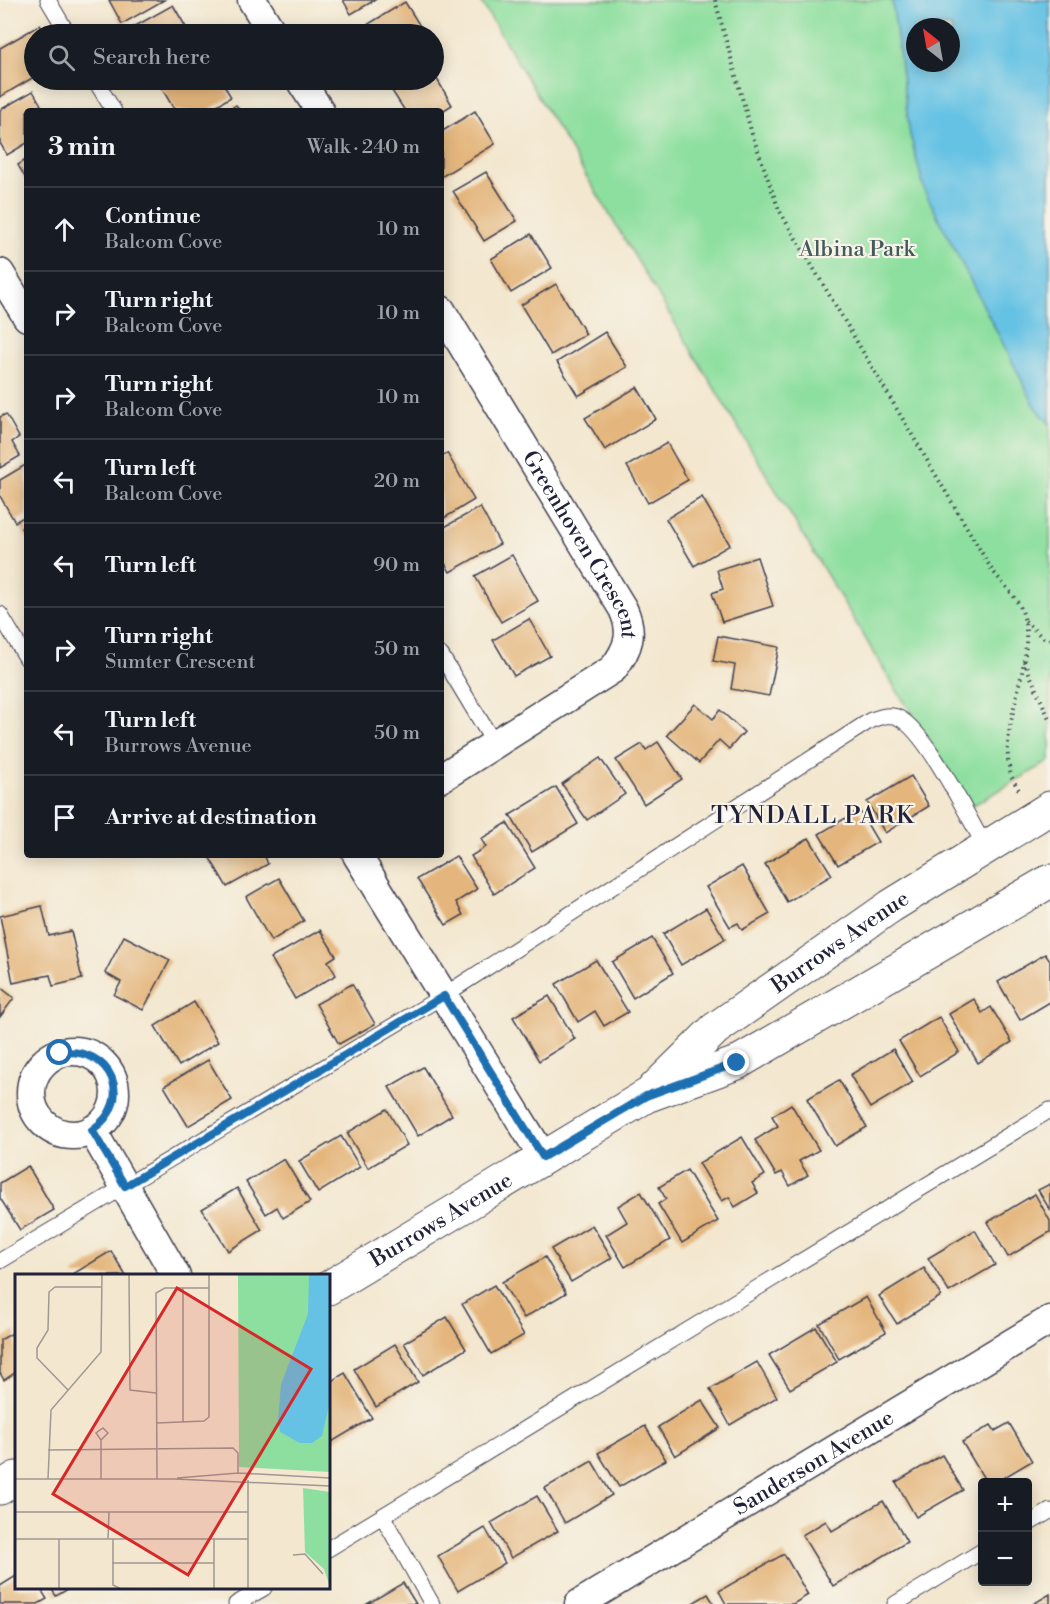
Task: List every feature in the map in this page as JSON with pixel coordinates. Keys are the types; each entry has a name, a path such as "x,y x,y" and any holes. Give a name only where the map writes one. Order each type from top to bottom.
{"street":[{"path":"252,0 267,24"},
{"path":"306,90 318,108"},
{"path":"0,273 24,312"},
{"name":"Greenhoven Crescent","path":"444,315 624,609 630,626 625,654 614,669 444,776"},
{"name":"Burrows Avenue","path":"646,1096 715,1029 891,906 985,846 1048,815"},
{"path":"359,858 543,1157"},
{"name":"Burrows Avenue","path":"330,1287 646,1096 737,1063 1050,880"},
{"path":"92,1130 175,1274"},
{"name":"Sanderson Avenue","path":"579,1604 1050,1320"},
{"path":"0,1488 15,1479"}],"lane":[{"path":"48,0 62,24"},
{"path":"101,90 112,108"},
{"path":"0,614 24,654"},
{"path":"444,660 494,743"},
{"path":"0,1261 444,996 871,720 889,715 898,718 918,733 985,846"},
{"path":"330,1548 1050,1110"},
{"path":"1032,1522 1050,1511"},
{"path":"383,1517 432,1604"},
{"path":"894,1604 978,1553"},
{"path":"236,1604 261,1589"}],"path":[{"path":"715,0 752,134 779,210 804,256 992,570 1018,603 1024,621 1024,660 1011,729 1010,771 1022,795 1048,815"},
{"path":"1024,621 1042,637 1050,640"},
{"path":"1024,660 1050,721"}],"green space":[{"name":"Albina Park","path":"480,0 1050,0 1050,761 972,806 894,686"}],"water":[{"path":"892,0 1050,0 1050,424 1036,408 925,192 910,135"}],"building":[{"path":"109,0 164,0 122,24"},
{"path":"343,0 375,0 351,14"},
{"path":"405,2 419,24 369,24"},
{"path":"173,5 184,24 139,24"},
{"path":"24,34 24,83 0,97 0,48"},
{"path":"163,90 227,90 231,97 212,108 173,108"},
{"path":"391,90 443,90 452,105 444,110 444,108 403,108"},
{"path":"33,91 41,105 36,108 24,108 24,145 7,155 0,143 0,110"},
{"path":"475,111 495,144 444,175 444,130"},
{"path":"24,161 24,176 18,165"},
{"path":"486,172 517,221 484,241 453,191"},
{"path":"531,234 552,268 511,293 491,259"},
{"path":"556,284 586,334 551,355 521,305"},
{"path":"605,332 627,367 578,396 557,362"},
{"path":"637,387 656,419 605,450 585,418"},
{"path":"6,414 19,437 12,442 20,456 0,468 0,417"},
{"path":"667,443 688,480 648,503 627,466"},
{"path":"447,453 474,500 444,518 444,455"},
{"path":"24,466 24,517 15,522 0,496 0,480"},
{"path":"702,497 730,545 694,566 666,519"},
{"path":"480,507 500,544 450,572 444,561 444,527"},
{"path":"512,555 538,601 501,622 475,576"},
{"path":"757,557 773,606 722,622 712,593 723,589 717,570"},
{"path":"529,619 550,656 514,676 493,640"},
{"path":"718,636 779,647 769,696 731,689 735,665 713,661"},
{"path":"695,704 713,719 720,710 744,732 729,749 719,740 699,763 667,735"},
{"path":"658,742 682,779 644,804 616,760 642,744 646,750"},
{"path":"600,758 625,794 587,820 562,784"},
{"path":"911,776 929,806 885,833 867,802"},
{"path":"556,787 578,824 532,852 510,815"},
{"path":"859,810 878,842 838,865 819,834"},
{"path":"507,823 535,868 494,894 471,856 486,847 481,839"},
{"path":"809,838 832,875 787,902 765,864"},
{"path":"456,856 477,889 456,902 463,915 446,925 417,879"},
{"path":"210,858 265,858 268,864 227,887"},
{"path":"742,866 770,914 742,930 738,923 730,927 706,887"},
{"path":"279,878 304,921 271,941 246,897"},
{"path":"42,906 49,936 71,931 82,979 53,986 50,975 13,983 0,916"},
{"path":"706,908 725,939 681,965 663,934"},
{"path":"320,930 336,956 328,961 336,975 295,999 271,958"},
{"path":"124,936 170,960 143,1010 114,995 121,982 105,973"},
{"path":"652,938 673,973 633,998 612,962"},
{"path":"1045,954 1050,961 1050,1002 1020,1020 998,982"},
{"path":"596,960 628,1012 604,1026 595,1011 578,1022 556,984"},
{"path":"352,984 375,1024 339,1044 316,1004"},
{"path":"0,987 14,998 0,1017"},
{"path":"549,996 575,1039 539,1061 513,1017"},
{"path":"974,999 982,1013 991,1007 1012,1042 978,1063 949,1014"},
{"path":"194,1002 218,1042 179,1066 155,1026"},
{"path":"939,1017 959,1052 920,1076 899,1041"},
{"path":"893,1049 913,1082 870,1108 850,1075"},
{"path":"208,1060 232,1100 188,1126 164,1086"},
{"path":"423,1067 452,1115 418,1136 389,1087"},
{"path":"839,1080 867,1127 835,1146 807,1099"},
{"path":"791,1104 819,1150 799,1161 808,1175 790,1186 782,1172 776,1175 755,1140 778,1126 772,1116"},
{"path":"387,1109 407,1145 368,1168 347,1133"},
{"path":"341,1136 360,1167 318,1193 299,1161"},
{"path":"742,1137 765,1175 752,1183 758,1193 735,1207 729,1197 722,1201 699,1163"},
{"path":"284,1159 310,1202 283,1218 277,1207 266,1214 246,1182"},
{"path":"28,1166 54,1210 20,1230 0,1198 0,1183"},
{"path":"687,1170 718,1221 682,1243 658,1204 666,1199 659,1187"},
{"path":"1050,1184 1050,1210 1038,1190"},
{"path":"237,1188 262,1230 228,1251 202,1209"},
{"path":"641,1192 670,1240 625,1267 606,1235 627,1222 618,1206"},
{"path":"1035,1194 1050,1221 1050,1232 1008,1257 988,1222"},
{"path":"592,1225 612,1258 571,1282 551,1249"},
{"path":"975,1230 995,1265 949,1292 928,1258"},
{"path":"111,1251 125,1274 73,1274"},
{"path":"545,1257 566,1293 524,1318 502,1282"},
{"path":"924,1268 941,1296 897,1324 879,1296"},
{"path":"494,1285 524,1335 491,1354 462,1304"},
{"path":"866,1297 886,1332 839,1359 819,1324"},
{"path":"447,1317 466,1349 423,1375 404,1343"},
{"path":"816,1327 837,1362 790,1389 769,1355"},
{"path":"15,1332 15,1373 4,1380 0,1373 0,1340"},
{"path":"395,1344 418,1382 376,1407 354,1369"},
{"path":"757,1362 777,1397 730,1425 710,1389"},
{"path":"345,1373 372,1418 330,1443 330,1382"},
{"path":"702,1400 720,1428 675,1456 658,1427"},
{"path":"1009,1423 1032,1461 1003,1478 984,1478 962,1442 991,1425 995,1431"},
{"path":"645,1426 666,1460 619,1487 598,1453"},
{"path":"942,1455 963,1490 916,1517 896,1482"},
{"path":"592,1461 612,1495 565,1523 545,1488"},
{"path":"537,1496 558,1531 511,1558 491,1523"},
{"path":"883,1501 907,1542 833,1586 802,1535 826,1521 832,1531"},
{"path":"485,1528 505,1563 458,1591 438,1556"},
{"path":"784,1554 808,1595 793,1604 726,1604 719,1591"},
{"path":"15,1577 15,1589 41,1589 47,1599 38,1604 0,1604 0,1586"},
{"path":"403,1583 416,1604 367,1604"},
{"path":"52,1589 68,1589 56,1596"},
{"path":"708,1594 714,1604 691,1604"},
{"path":"1050,1594 1050,1604 1033,1604"}],"district":[{"name":"TYNDALL PARK","path":"813,816"}],"route":[{"path":"60,1053 82,1052 98,1059 107,1068 115,1087 115,1099 108,1116 92,1130 125,1186 444,996 543,1157 646,1096 737,1063"}]}
